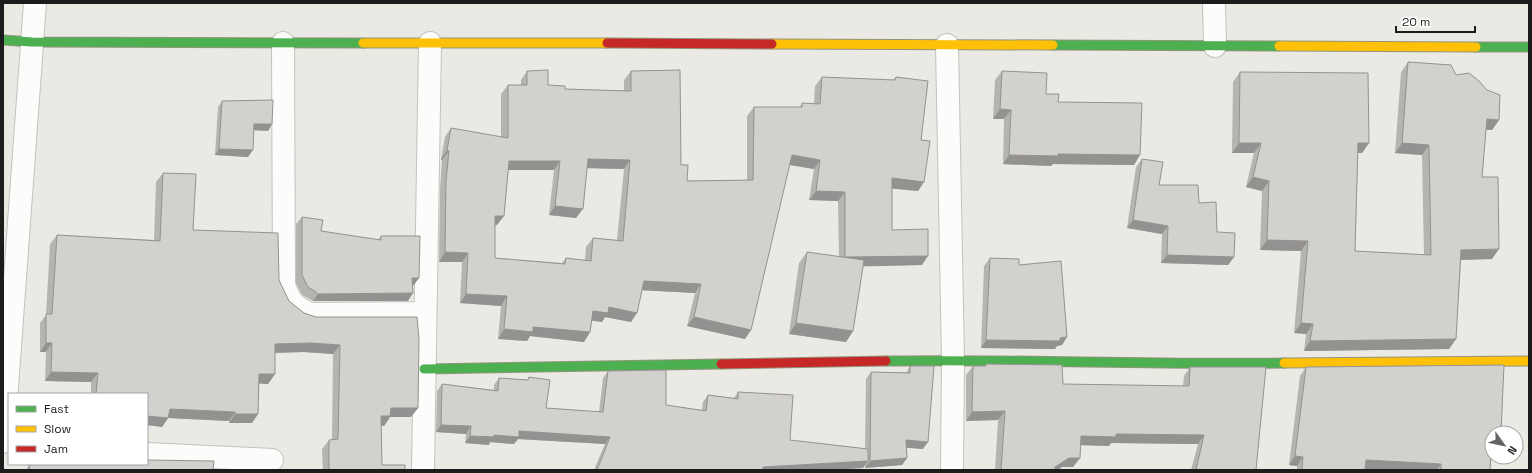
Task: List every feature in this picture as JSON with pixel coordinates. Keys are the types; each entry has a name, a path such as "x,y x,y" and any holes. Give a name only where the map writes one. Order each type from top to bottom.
{"street":[{"path":"3,442 7,333 35,3"},
{"path":"1214,3 1215,46"},
{"path":"3,40 32,42 1529,47"},
{"path":"283,43 284,285 289,299 301,310 310,314 425,313"},
{"path":"423,470 430,43"},
{"path":"947,45 953,360 952,470"},
{"path":"424,369 953,360 1213,364 1529,361"},
{"path":"148,454 272,460"}],"building":[{"path":"1408,62 1451,65 1456,75 1469,73 1487,90 1500,95 1499,120 1487,119 1482,177 1498,177 1499,249 1461,250 1456,339 1310,341 1313,324 1301,323 1308,241 1267,240 1269,181 1253,177 1261,143 1239,143 1240,72 1368,73 1369,143 1358,143 1355,251 1431,255 1429,145 1402,143"},
{"path":"548,70 548,85 565,86 565,89 631,91 631,71 680,70 681,165 688,165 687,181 753,180 754,107 802,107 802,103 820,104 822,77 895,80 896,77 928,81 921,140 930,141 924,182 892,178 892,230 928,229 928,256 845,257 845,192 816,191 820,160 792,155 751,330 694,317 701,284 644,281 637,313 609,307 608,313 593,311 590,332 533,327 533,332 504,329 507,296 466,294 468,253 445,252 446,180 449,151 447,150 451,128 508,138 508,85 527,85 527,71","holes":["588,159 630,160 623,241 593,238 591,261 566,258 565,264 495,258 495,216 504,216 509,161 560,161 555,206 583,209"]},
{"path":"1002,71 1047,73 1046,94 1059,94 1058,102 1142,103 1140,155 1009,155 1011,110 1000,109"},
{"path":"273,100 272,124 254,124 253,150 219,149 222,101"},
{"path":"1142,159 1163,162 1159,185 1198,185 1199,203 1216,202 1217,232 1235,233 1234,257 1167,255 1168,226 1133,220"},
{"path":"163,173 196,174 193,230 278,233 279,280 289,301 304,313 316,317 417,317 419,339 418,408 391,408 390,416 381,416 382,465 405,465 405,470 329,470 329,440 338,439 340,345 311,343 275,344 275,374 259,374 258,414 235,414 235,412 170,409 168,418 148,416 148,393 96,393 98,373 51,372 52,343 46,343 46,314 52,314 57,235 160,241"},
{"path":"302,217 323,220 321,231 381,240 381,236 420,236 419,278 412,278 413,293 318,294 308,287 302,275"},
{"path":"807,252 864,260 853,331 796,323"},
{"path":"990,258 1019,259 1019,265 1061,261 1067,337 1060,338 1060,341 986,340"},
{"path":"986,364 1062,365 1063,384 1189,386 1190,367 1266,367 1256,470 1196,470 1204,435 1116,434 1116,437 1081,436 1080,458 1069,458 1055,467 1055,470 1001,470 1005,411 972,412 973,366 986,366"},
{"path":"1504,365 1501,425 1484,425 1484,465 1490,465 1490,470 1441,470 1441,464 1366,460 1365,470 1302,470 1303,457 1295,456 1306,367"},
{"path":"910,366 934,366 928,442 906,440 907,458 870,461 871,372 910,373"},
{"path":"666,370 666,405 706,411 708,395 738,399 738,392 793,395 790,440 868,449 868,461 763,467 763,470 597,470 610,437 519,431 519,437 494,435 494,437 470,436 471,426 441,425 442,384 498,391 499,378 528,380 529,377 550,380 546,408 603,412 608,371"},
{"path":"148,460 214,461 213,470 30,470 29,465 148,465"}],"traffic: fast":[{"path":"3,40 32,42 363,43"},
{"path":"1053,45 1279,46"},
{"path":"1476,47 1529,47"},
{"path":"886,361 1284,363"},
{"path":"424,369 721,364"}],"traffic: slow":[{"path":"363,43 607,43"},
{"path":"772,44 1053,45"},
{"path":"1279,46 1476,47"},
{"path":"1284,363 1529,361"}],"traffic: jam":[{"path":"607,43 772,44"},
{"path":"721,364 886,361"}]}
